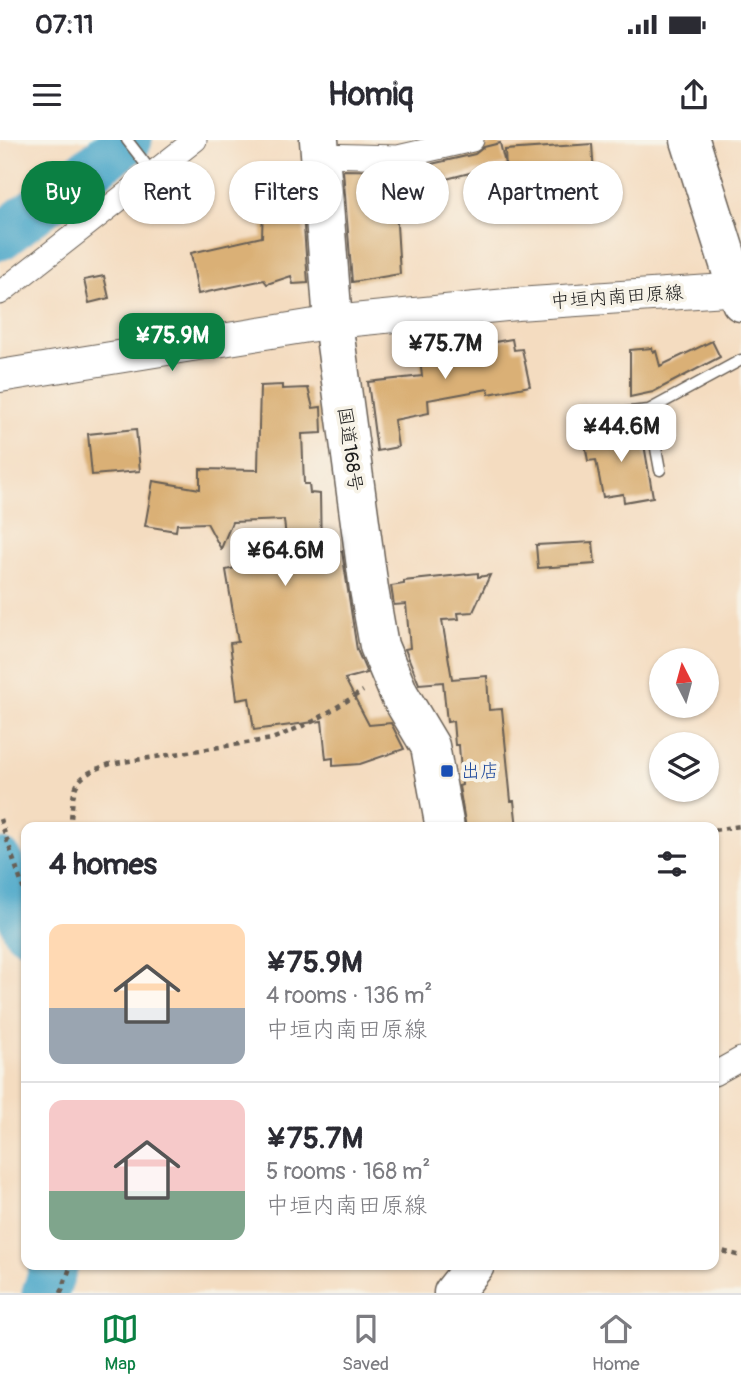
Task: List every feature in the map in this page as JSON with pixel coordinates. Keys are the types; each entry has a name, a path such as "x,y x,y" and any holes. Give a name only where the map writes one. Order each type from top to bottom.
{"highway":[{"path":"690,140 739,293"},
{"name":"国道168号","path":"320,148 333,322 379,646 430,746 444,822"},
{"path":"453,1293 471,1270"}],"main road":[{"name":"中垣内南田原線","path":"0,376 333,322 517,304 739,293"}],"street":[{"path":"156,161 195,140"},
{"path":"320,148 398,156 472,140"},
{"path":"0,293 119,190"},
{"path":"719,1071 741,1059"}],"lane":[{"path":"127,140 143,161"},
{"path":"620,413 649,410 741,360"},
{"path":"649,410 660,470"}],"path":[{"path":"71,822 76,782 87,772 110,764 272,738 314,721 391,674"},
{"path":"0,819 20,881"},
{"path":"719,829 741,827"},
{"path":"719,1250 741,1256"},
{"path":"61,1293 69,1270"}],"building":[{"path":"500,143 504,161 463,161 463,175 449,178 449,161 445,161 475,154 484,147"},
{"path":"592,144 593,161 506,161 505,150"},
{"path":"343,170 356,170 356,224 397,224 400,274 352,282"},
{"path":"262,224 304,224 308,283 293,284 291,276 267,284 264,280 198,294 191,253 262,237"},
{"path":"104,276 109,298 89,303 84,280"},
{"path":"488,337 489,343 512,339 514,350 522,349 530,386 489,394 488,389 428,400 429,413 394,420 398,447 377,451 368,382 422,376 418,343"},
{"path":"712,341 720,357 653,392 630,397 630,350 652,348 653,352 656,351 660,366"},
{"path":"282,385 282,389 308,388 313,408 321,407 322,433 302,434 304,484 309,484 310,493 320,494 321,553 342,551 357,650 367,673 345,679 369,725 391,723 404,749 360,764 333,766 333,758 326,759 322,721 254,730 249,698 237,700 230,643 238,642 226,570 288,556 284,520 232,522 221,549 207,523 177,524 176,531 145,526 153,481 200,489 200,469 258,470 260,386"},
{"path":"641,427 653,497 624,502 623,494 603,497 596,460 588,461 584,439"},
{"path":"136,429 140,471 92,475 88,434"},
{"path":"593,542 595,564 538,568 536,545"},
{"path":"478,573 478,577 490,575 473,612 458,613 459,619 442,620 452,679 487,676 489,710 502,709 511,801 514,801 516,822 465,822 459,786 462,785 459,745 455,745 453,721 447,722 443,682 419,684 405,649 410,648 406,604 394,605 391,586 404,584 404,581"}],"waterway":[{"path":"0,237 129,140"},
{"path":"0,862 21,916"},
{"path":"45,1293 53,1270"}],"place":[{"name":"出店","path":"447,771"}]}
